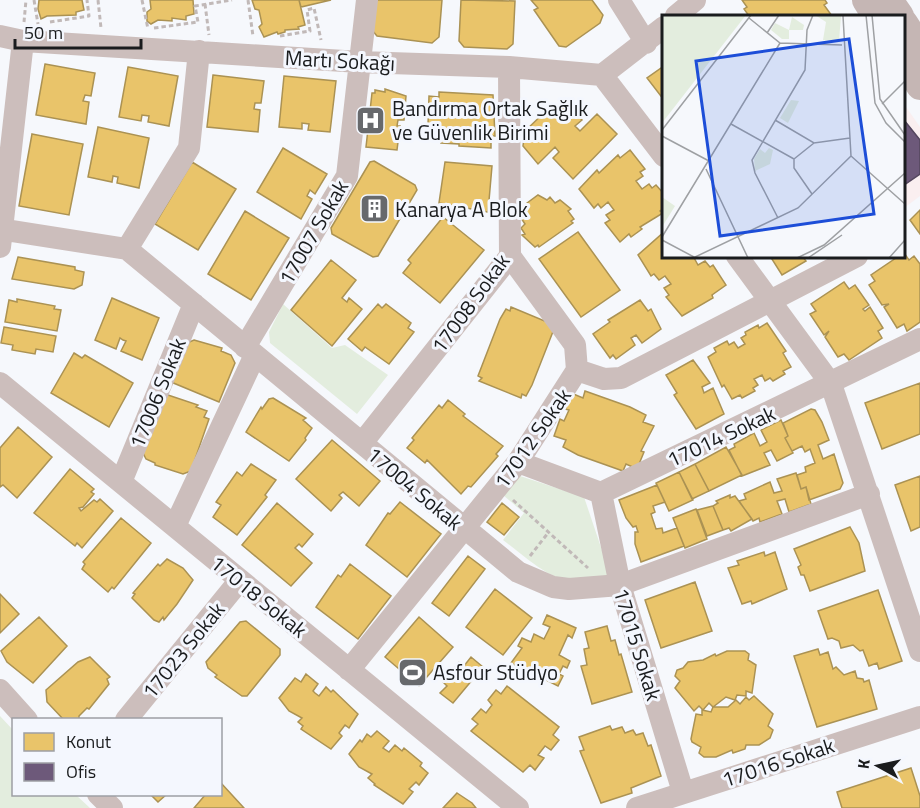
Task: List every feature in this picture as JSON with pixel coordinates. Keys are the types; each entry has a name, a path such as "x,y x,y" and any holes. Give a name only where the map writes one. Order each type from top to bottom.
{"main road":[{"path":"866,0 875,15"},
{"path":"889,0 899,15"},
{"path":"905,25 920,48"},
{"path":"905,63 920,86"}],"street":[{"name":"17007 Sokak","path":"175,526 250,351 347,176 367,0"},
{"path":"620,0 646,42"},
{"path":"677,15 695,0"},
{"path":"662,28 602,75 662,155"},
{"name":"Martı Sokağı","path":"0,36 23,40 205,52 360,62 509,67 602,75"},
{"path":"23,40 1,235 127,249 189,148 205,52"},
{"name":"17008 Sokak","path":"362,443 510,256 509,67"},
{"name":"17004 Sokak","path":"127,249 518,572 553,587 613,585 869,494"},
{"path":"510,256 574,345 577,370"},
{"path":"738,258 831,384 920,651"},
{"name":"17012 Sokak","path":"350,670 518,462 577,370 604,379 621,378 853,258"},
{"name":"17006 Sokak","path":"121,482 194,304"},
{"name":"17014 Sokak","path":"602,493 920,339"},
{"name":"17018 Sokak","path":"0,383 518,808"},
{"path":"518,462 602,493"},
{"name":"17015 Sokak","path":"602,493 613,585 683,792"},
{"name":"17023 Sokak","path":"128,718 240,580"},
{"path":"0,690 25,718"},
{"name":"17016 Sokak","path":"637,808 920,717"},
{"path":"99,796 112,808"}],"path":[{"path":"34,0 37,24 89,16 87,0"},
{"path":"98,0 103,45"},
{"path":"142,0 146,30 198,22 195,6 232,0"},
{"path":"248,0 254,40"},
{"path":"205,4 205,52"},
{"path":"277,36 310,31 307,10 314,8 324,59"},
{"path":"498,487 548,532 613,585"},
{"path":"518,572 548,532"}],"shaded area":[{"path":"905,105 920,127 920,196 905,207"}],"green space":[{"path":"283,304 332,348 345,345 388,375 357,414 270,343 269,332"},
{"path":"517,475 584,497 612,580 577,582 564,580 542,569 503,540 524,513 503,495"},
{"path":"0,716 12,729 12,796 77,796 90,808 0,808"}],"building: Konut":[{"path":"39,0 82,0 84,10 76,12 76,15 47,16 41,19 38,9"},
{"path":"150,0 193,0 194,14 186,16 186,20 172,18 172,21 158,20 151,24 147,21 147,12 151,9"},
{"path":"252,0 299,0 305,25 298,27 299,29 285,30 285,32 278,34 277,32 264,37 259,27 262,24 259,10 255,9"},
{"path":"299,0 331,0 301,7"},
{"path":"373,0 442,0 439,37 432,43 377,36 372,30"},
{"path":"461,0 515,1 513,44 507,49 464,47 459,41"},
{"path":"531,0 592,0 603,15 600,23 566,47 559,46 534,10 538,8"},
{"path":"742,0 825,0 827,3 824,5 831,15 748,15 744,9 747,7"},
{"path":"45,64 95,73 91,96 85,95 83,101 89,102 86,124 36,115"},
{"path":"128,67 178,76 169,126 148,122 149,116 142,115 141,121 119,117"},
{"path":"662,67 662,97 647,78"},
{"path":"213,75 264,81 261,103 255,103 254,109 260,110 258,132 207,127"},
{"path":"284,76 336,81 330,132 308,130 309,124 302,123 302,129 279,127"},
{"path":"385,89 406,96 404,120 398,120 397,126 400,126 397,150 366,147 372,93 375,93 375,90 385,92"},
{"path":"439,92 493,95 495,136 491,136 491,148 441,143 442,138 435,137 436,134 432,133 432,125 428,125 429,96 439,97"},
{"path":"553,104 556,107 563,105 573,114 575,112 582,120 575,126 580,131 597,114 617,134 573,179 553,158 559,152 555,147 538,164 523,146 524,138 521,135"},
{"path":"98,127 149,138 139,188 117,183 118,177 113,176 112,182 88,177"},
{"path":"32,134 83,144 69,215 19,206"},
{"path":"283,148 327,174 315,194 310,190 307,196 312,199 301,219 257,192"},
{"path":"630,150 645,169 640,172 643,176 636,181 642,189 649,184 652,188 656,185 662,192 662,210 660,211 662,214 640,227 642,229 631,237 629,234 620,242 605,223 610,220 606,215 614,210 608,202 601,208 598,204 594,208 579,189 597,170 599,173 618,155 620,158"},
{"name":"Kanarya A Blok","path":"374,161 415,185 417,190 378,256 373,257 332,234 331,228 370,162"},
{"path":"192,162 236,189 198,250 155,224"},
{"path":"445,162 492,166 488,212 439,203"},
{"path":"538,195 547,200 550,197 555,203 560,200 571,209 568,211 574,219 571,221 573,223 539,247 538,245 535,247 522,235 525,234 521,228 525,224 521,218 524,216 523,206"},
{"path":"920,210 920,234 910,220"},
{"path":"245,211 289,238 251,300 208,274"},
{"path":"443,217 484,250 440,303 403,273 411,263 408,260"},
{"path":"578,232 620,290 581,317 539,259"},
{"path":"662,234 662,258 694,258 698,265 705,261 710,267 713,265 726,285 712,295 713,298 682,316 666,297 669,295 664,288 671,284 665,276 659,280 654,274 651,276 638,255"},
{"path":"905,254 909,260 914,256 920,264 920,322 907,331 904,324 897,328 884,307 889,304 882,305 869,285 875,281 871,275 896,258 905,258"},
{"path":"18,257 75,267 75,270 84,272 82,285 74,289 12,279"},
{"path":"771,258 804,258 806,261 782,275"},
{"path":"331,260 356,280 342,298 347,302 349,298 362,309 332,346 291,310"},
{"path":"844,282 849,289 855,285 869,305 863,309 865,311 870,307 883,328 878,331 882,338 849,360 844,354 838,357 825,337 829,331 824,335 810,314 816,311 811,304"},
{"path":"112,298 159,318 142,360 121,351 126,341 120,338 116,349 95,340"},
{"path":"17,299 55,306 54,309 61,310 57,331 5,322 9,300 17,302"},
{"path":"640,300 648,311 651,309 661,329 642,343 636,335 631,338 635,345 616,359 613,355 610,358 593,334 610,322 608,320"},
{"path":"378,304 382,308 386,304 411,323 408,328 414,332 389,364 365,347 362,351 348,339"},
{"path":"511,307 552,324 554,329 532,385 526,396 522,394 521,398 479,381 482,378 478,376 500,319 506,309 510,311"},
{"path":"767,323 786,351 783,353 791,367 783,371 785,374 773,381 770,378 765,381 762,375 754,379 758,385 753,388 755,391 742,398 740,395 732,399 724,385 722,387 708,357 716,352 714,348 727,341 729,345 734,342 738,348 745,344 741,338 746,335 745,332"},
{"path":"4,327 56,336 53,352 36,349 35,354 12,350 13,345 1,343"},
{"path":"194,340 222,348 221,351 231,355 235,363 219,402 171,382 187,343"},
{"path":"74,353 82,358 85,355 133,383 109,427 51,393"},
{"path":"693,360 710,383 702,387 704,393 713,388 724,414 696,429 674,395 677,393 666,375"},
{"path":"920,383 920,434 882,449 865,403"},
{"path":"585,391 646,415 643,422 654,426 641,451 644,452 637,469 626,464 623,471 578,455 563,447 566,440 554,436 560,419 564,421 569,410 565,409 571,393 583,398"},
{"path":"165,394 198,405 196,407 207,411 204,417 209,419 191,471 183,474 155,465 146,459 142,451"},
{"path":"273,398 306,418 303,420 312,428 306,440 289,461 246,432 261,407 262,409 269,399"},
{"path":"448,400 465,414 463,416 503,446 496,454 498,456 471,487 468,486 461,494 427,460 425,463 407,448 414,440 412,438 439,405 442,408"},
{"path":"811,409 815,410 822,422 829,440 818,445 823,459 834,454 843,483 840,489 809,500 806,487 801,489 797,475 806,472 805,467 815,463 810,449 805,452 802,446 792,451 785,438 788,436 783,423"},
{"path":"781,420 788,436 785,438 793,453 777,461 771,450 764,453 770,465 742,476 729,450 735,447 734,444 754,433 760,446 767,442 761,430"},
{"path":"18,427 52,457 17,498 3,485 0,487 0,448"},
{"path":"332,440 380,481 359,506 343,492 339,495 342,498 331,511 296,479"},
{"path":"726,447 742,475 709,491 695,464"},
{"path":"251,464 276,480 265,495 267,497 237,535 213,517 221,505 216,502 237,472 242,476"},
{"path":"695,464 709,491 692,499 679,472"},
{"path":"70,469 94,489 91,492 94,494 83,507 79,508 81,511 94,500 97,502 100,499 113,511 82,548 77,543 75,546 34,513"},
{"path":"679,472 693,500 669,511 656,483"},
{"path":"796,473 801,489 806,487 811,504 789,512 785,499 777,501 782,514 760,522 759,518 753,521 739,501 746,499 744,494 770,482 774,493 782,491 777,479"},
{"path":"920,476 920,527 911,531 895,485"},
{"path":"657,485 665,502 653,506 655,512 651,514 656,529 662,528 663,533 677,528 684,546 641,562 635,544 635,532 638,532 636,526 633,527 626,518 619,500"},
{"path":"730,495 730,498 735,496 752,519 731,531 729,528 723,530 713,506 718,503 716,501"},
{"path":"400,502 441,534 407,577 366,545 388,513 390,514"},
{"path":"277,503 313,534 302,547 299,544 295,548 312,563 291,586 242,545"},
{"path":"502,503 519,517 504,535 487,522"},
{"path":"713,506 723,530 707,536 697,510"},
{"path":"696,509 707,539 685,548 673,518"},
{"path":"121,518 151,543 114,589 112,587 108,592 82,569 85,564 83,562"},
{"path":"850,527 859,543 865,571 810,591 804,575 801,575 798,567 801,565 794,549"},
{"path":"764,552 765,556 775,552 787,589 752,604 751,601 742,604 728,568 739,565 737,561"},
{"path":"468,556 485,569 449,616 432,603"},
{"path":"167,559 183,568 193,580 177,604 164,620 163,617 159,622 154,620 132,598 135,594 133,593 158,564 160,566"},
{"path":"350,564 391,596 358,639 316,607 338,575 341,577"},
{"path":"695,582 712,631 661,648 645,600"},
{"path":"495,589 532,618 503,655 466,627"},
{"path":"878,590 902,661 879,669 877,663 869,666 863,650 860,651 853,645 841,648 839,641 828,639 818,611"},
{"path":"0,594 19,614 0,633"},
{"path":"547,615 576,628 572,638 568,635 559,655 570,661 567,668 563,666 559,674 563,676 558,686 546,680 549,676 531,667 529,672 511,663 522,648 518,646 522,638 531,642 534,634 544,639 550,627 543,624"},
{"path":"39,617 67,646 33,683 7,662 1,651"},
{"path":"419,617 453,647 419,686 385,657"},
{"path":"246,621 280,649 280,655 247,696 242,696 215,677 217,675 208,668 206,662 240,622"},
{"path":"607,626 611,641 615,640 619,655 621,654 632,692 592,704 581,666 587,665 584,649 589,648 585,632"},
{"path":"818,649 820,655 828,652 833,669 836,667 844,675 855,671 857,678 863,679 864,682 869,680 877,709 817,727 794,656"},
{"path":"727,651 745,651 749,654 748,660 756,665 752,693 746,691 746,696 737,695 735,700 726,697 713,707 709,703 703,710 699,706 694,711 675,688 680,681 675,676 677,670 683,668 688,662 703,660"},
{"path":"90,657 110,677 107,679 109,684 79,718 62,718 47,702 46,690 78,662"},
{"path":"471,657 483,667 453,703 440,693 447,686 443,682 459,662 464,666"},
{"path":"306,674 318,684 313,691 315,693 319,696 326,687 331,692 333,690 358,714 349,728 345,725 339,733 342,736 331,749 301,729 303,726 298,722 302,718 289,711 279,698 295,678 301,682"},
{"path":"507,686 559,727 553,735 559,740 551,750 545,746 538,755 544,758 535,770 530,765 523,772 471,731 478,724 472,719 481,709 486,713 492,705 488,700 496,690 501,694"},
{"path":"754,696 773,714 768,726 773,730 770,738 759,745 746,745 745,749 733,753 732,750 716,757 704,757 699,753 701,747 691,739 696,714 702,715 702,710 711,712 713,707 728,707 736,700 740,704 746,697 749,700"},
{"path":"610,726 612,730 622,727 625,733 633,730 636,735 643,733 648,746 651,745 661,776 631,788 632,793 601,803 580,751 584,750 579,737"},
{"path":"377,731 389,741 383,748 389,752 395,745 402,751 404,748 422,763 420,766 428,773 419,785 416,782 409,789 413,792 403,804 374,785 368,778 372,774 359,767 349,754 367,734 371,737"},
{"path":"911,768 920,796 920,808 842,808 837,792"},
{"path":"222,784 244,808 194,808 204,796 222,796"},
{"path":"457,793 472,803 476,808 443,808"},
{"path":"152,796 165,796 158,802"}],"building: Ofis":[{"path":"905,121 920,140 920,174 905,184"}],"place":[{"name":"Bandırma Ortak Sağlık ve Güvenlik Birimi","path":"371,120"},
{"name":"Kanarya A Blok","path":"374,209"},
{"name":"Asfour Stüdyo","path":"412,672"}]}
